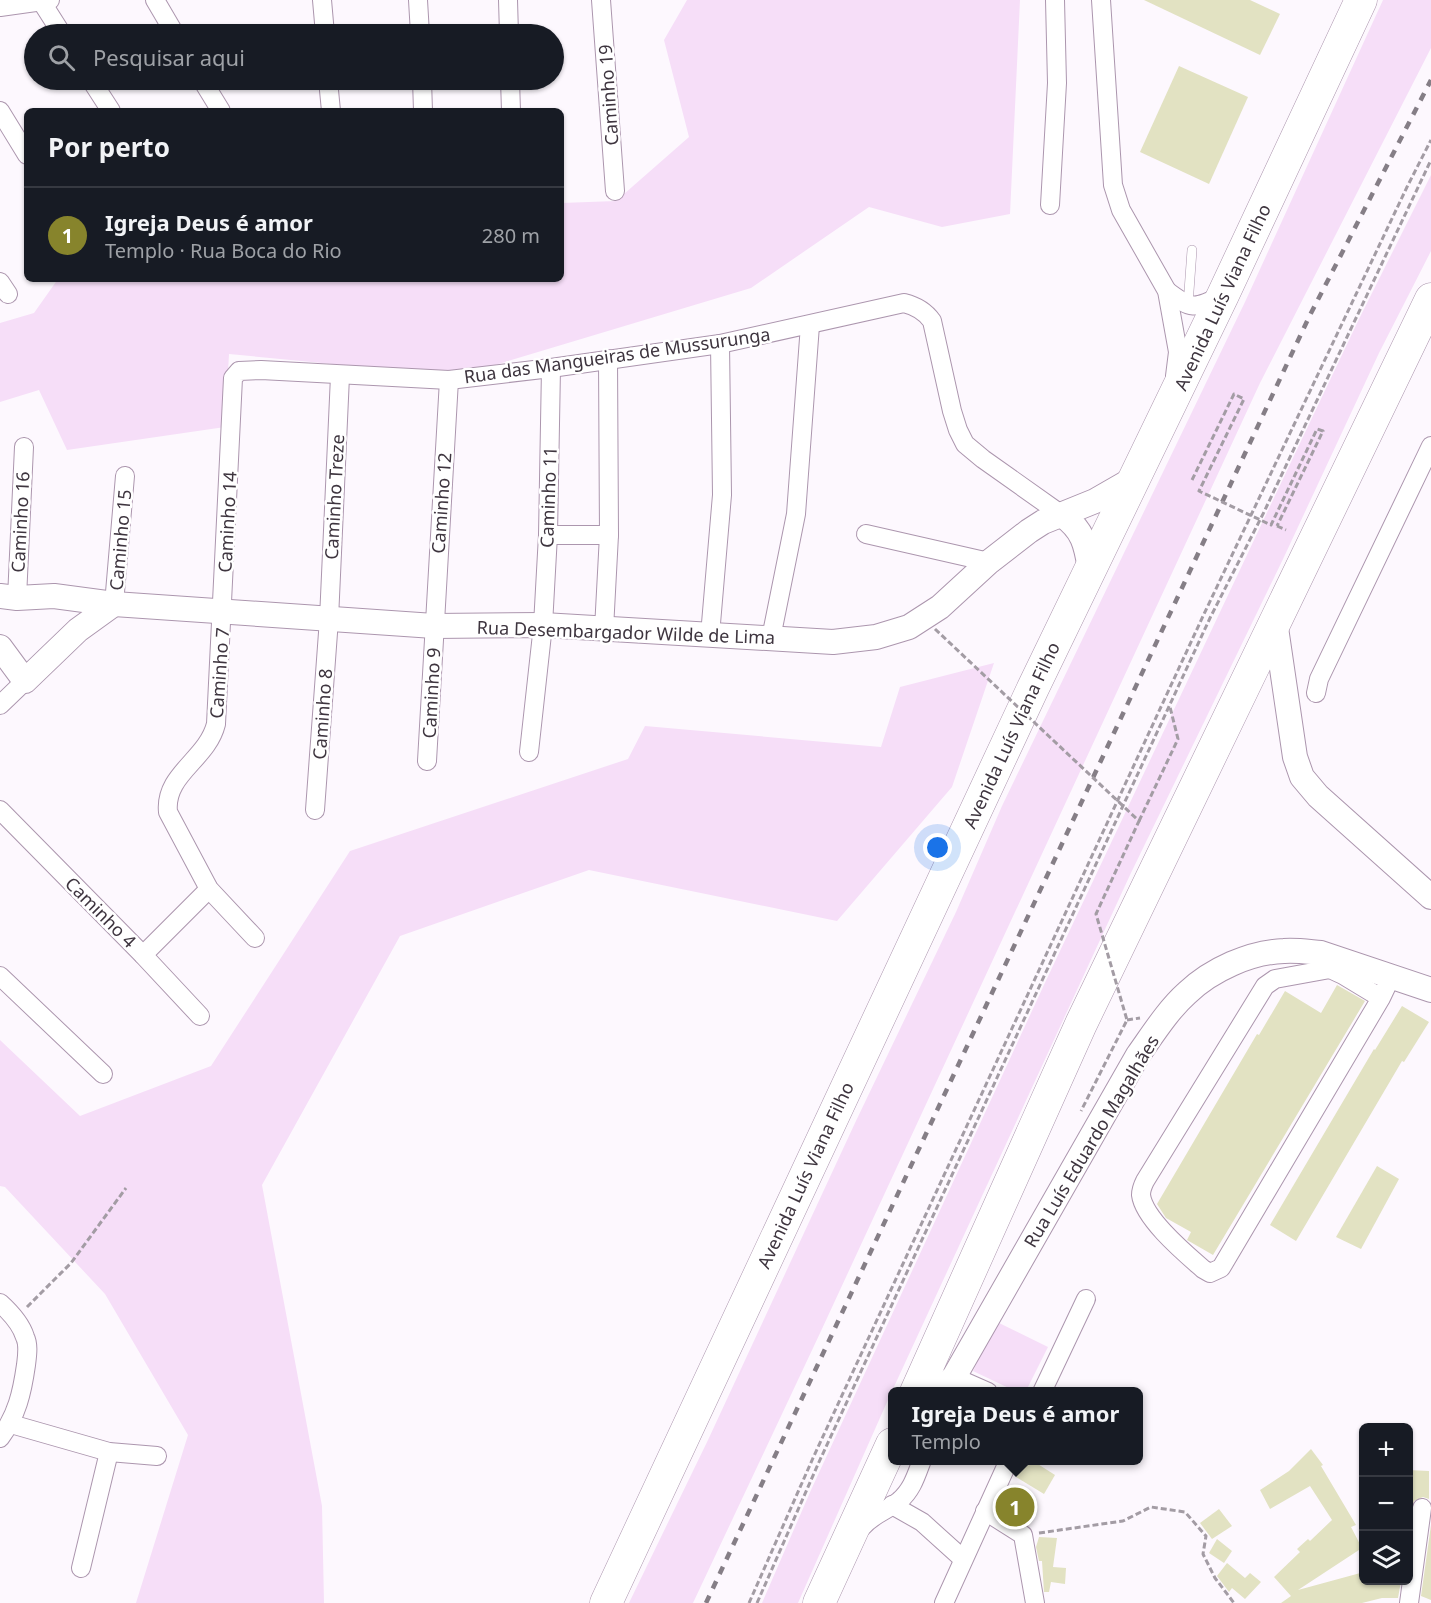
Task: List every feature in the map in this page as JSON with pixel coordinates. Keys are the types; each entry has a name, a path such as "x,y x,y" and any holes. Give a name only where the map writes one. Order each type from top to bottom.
{"highway":[{"name":"Avenida Luís Viana Filho","path":"606,1603 1009,738 1223,295 1361,0"},
{"path":"918,1387 1081,1024 1431,299"},
{"path":"819,1603 888,1453"}],"main road":[{"name":"Rua Desembargador Wilde de Lima","path":"8,597 61,596 114,604 434,626 543,625 833,642 876,637 909,627 940,607 989,562 1029,531 1043,522 1095,501 1135,478"},
{"path":"1062,515 1080,532 1087,549 1090,569"},
{"path":"61,596 74,609 78,630"},
{"path":"0,647 25,681 78,630 114,604"},
{"path":"1275,621 1295,757 1302,777 1318,795 1431,897"},
{"name":"Rua Luís Eduardo Magalhães","path":"947,1387 1138,1055 1185,994 1202,980 1220,970 1260,955 1282,951 1321,953 1386,987 1431,990"}],"street":[{"path":"155,0 169,24"},
{"path":"322,0 324,24"},
{"path":"418,0 419,24"},
{"path":"508,0 509,24"},
{"name":"Caminho 19","path":"601,0 615,191"},
{"path":"1050,205 1057,83 1055,0"},
{"path":"1101,0 1113,185 1116,199 1167,291 1178,352 1177,366 1164,418"},
{"path":"1,4 46,1 57,24"},
{"path":"97,90 109,108"},
{"path":"208,90 219,108"},
{"path":"329,90 331,108"},
{"path":"422,90 423,108"},
{"path":"510,90 511,108"},
{"path":"0,111 24,149"},
{"path":"1167,291 1188,305 1198,306 1223,295"},
{"name":"Rua das Mangueiras de Mussurunga","path":"261,370 449,380 720,344 904,303 927,314 932,321 957,430 965,444 1062,515"},
{"path":"771,638 798,502 810,325"},
{"path":"710,635 722,495 720,344"},
{"path":"604,628 609,535 608,359"},
{"name":"Caminho 11","path":"529,752 543,625 548,535 551,368"},
{"name":"Caminho 14","path":"222,612 234,375 239,371 261,370"},
{"name":"Caminho Treze","path":"328,619 340,376"},
{"name":"Caminho 12","path":"434,626 449,380"},
{"path":"1287,705 1317,686 1431,446"},
{"name":"Caminho 16","path":"8,597 24,447"},
{"name":"Caminho 15","path":"114,604 125,476"},
{"path":"866,534 989,562"},
{"path":"548,535 609,535"},
{"name":"Caminho 7","path":"209,890 168,812 166,801 171,786 208,745 216,724 222,612"},
{"name":"Caminho 8","path":"315,810 328,619"},
{"name":"Caminho 9","path":"427,760 434,626"},
{"path":"0,705 25,681"},
{"name":"Caminho 4","path":"0,810 200,1016"},
{"path":"143,955 209,890 255,938"},
{"path":"1330,969 1386,987 1221,1268 1210,1273 1203,1269 1164,1233 1145,1206 1141,1195 1142,1189 1265,986 1275,979 1330,969"},
{"path":"0,976 102,1074"},
{"path":"1044,1387 1086,1299"},
{"path":"0,1304 16,1319 26,1338 28,1353 22,1395 5,1431 109,1452 157,1456"},
{"path":"81,1568 109,1452"},
{"path":"848,1543 873,1515 899,1500 913,1484 920,1465"},
{"path":"944,1603 1007,1465"},
{"path":"892,1505 921,1522 963,1559"},
{"path":"1409,1603 1422,1508"},
{"path":"985,1511 1023,1535 1035,1603"}],"lane":[{"path":"1188,305 1192,250"}],"path":[{"path":"749,1603 818,1447 1199,625 1431,140"},
{"path":"757,1603 824,1451 1170,706 1431,160"},
{"path":"1192,480 1234,394 1244,399 1199,491 1271,525 1317,429 1323,431 1277,526 1286,530"},
{"path":"935,629 1139,821"},
{"path":"1080,1111 1127,1020 1096,914 1178,739 1170,706"},
{"path":"1127,1020 1140,1018"},
{"path":"16,1319 70,1263 126,1188"},
{"path":"1023,1535 1124,1521 1151,1507 1185,1512 1206,1536 1203,1554 1215,1578 1234,1603"}],"shaded area":[{"path":"687,0 1020,0 1010,214 942,227 869,207 751,288 458,376 229,354 225,427 67,450 39,390 0,402 0,323 34,313 56,282 564,282 564,203 616,201 689,137 664,40"},
{"path":"1383,0 1431,0 1431,48 1260,383 693,1603 629,1603 956,912 1002,806 1245,302"},
{"path":"1431,175 1431,251 1379,353 1284,557 1130,875 894,1387 888,1387 888,1400 798,1603 762,1603 811,1490 1043,987 1359,319"},
{"path":"994,663 952,787 837,921 589,870 400,936 262,1185 322,1506 324,1603 136,1603 188,1435 105,1294 5,1187 0,1186 0,1040 80,1116 211,1066 350,851 628,759 645,726 881,747 900,687"},
{"path":"997,1322 1048,1347 1028,1387 1007,1387 973,1371"}],"building":[{"path":"1144,0 1250,0 1280,14 1260,55"},
{"path":"1179,66 1248,97 1209,184 1140,152"},
{"path":"1337,985 1365,1001 1213,1255 1187,1240 1191,1232 1166,1218 1157,1204 1257,1034 1259,1035 1285,991 1321,1013"},
{"path":"1402,1006 1429,1022 1404,1062 1402,1061 1296,1241 1270,1225"},
{"path":"1377,1166 1399,1179 1361,1249 1336,1237"},
{"path":"1311,1449 1323,1465 1321,1466 1356,1525 1351,1527 1359,1542 1359,1550 1298,1590 1359,1573 1359,1585 1400,1585 1398,1598 1382,1598 1362,1603 1281,1603 1291,1596 1274,1577 1300,1552 1297,1549 1308,1539 1310,1541 1332,1520 1310,1486 1270,1509 1260,1490 1289,1471"},
{"path":"1024,1465 1039,1465 1055,1475 1044,1494 1016,1477"},
{"path":"1413,1470 1429,1471 1429,1499 1423,1497 1414,1501 1413,1505"},
{"path":"1006,1497 1028,1502 1023,1518 1002,1509"},
{"path":"1219,1509 1232,1526 1212,1539 1200,1523"},
{"path":"1431,1525 1431,1600 1421,1596"},
{"path":"1039,1537 1057,1538 1053,1567 1066,1568 1065,1584 1051,1582 1049,1592 1044,1592 1042,1561 1039,1561 1036,1547"},
{"path":"1217,1539 1232,1551 1224,1563 1209,1553"},
{"path":"1227,1563 1245,1578 1250,1573 1261,1582 1245,1599 1232,1588 1229,1592 1217,1576"}],"railway":[{"path":"706,1603 1309,317 1431,80"}],"place":[{"name":"Igreja Deus é amor","path":"1015,1507"}]}
